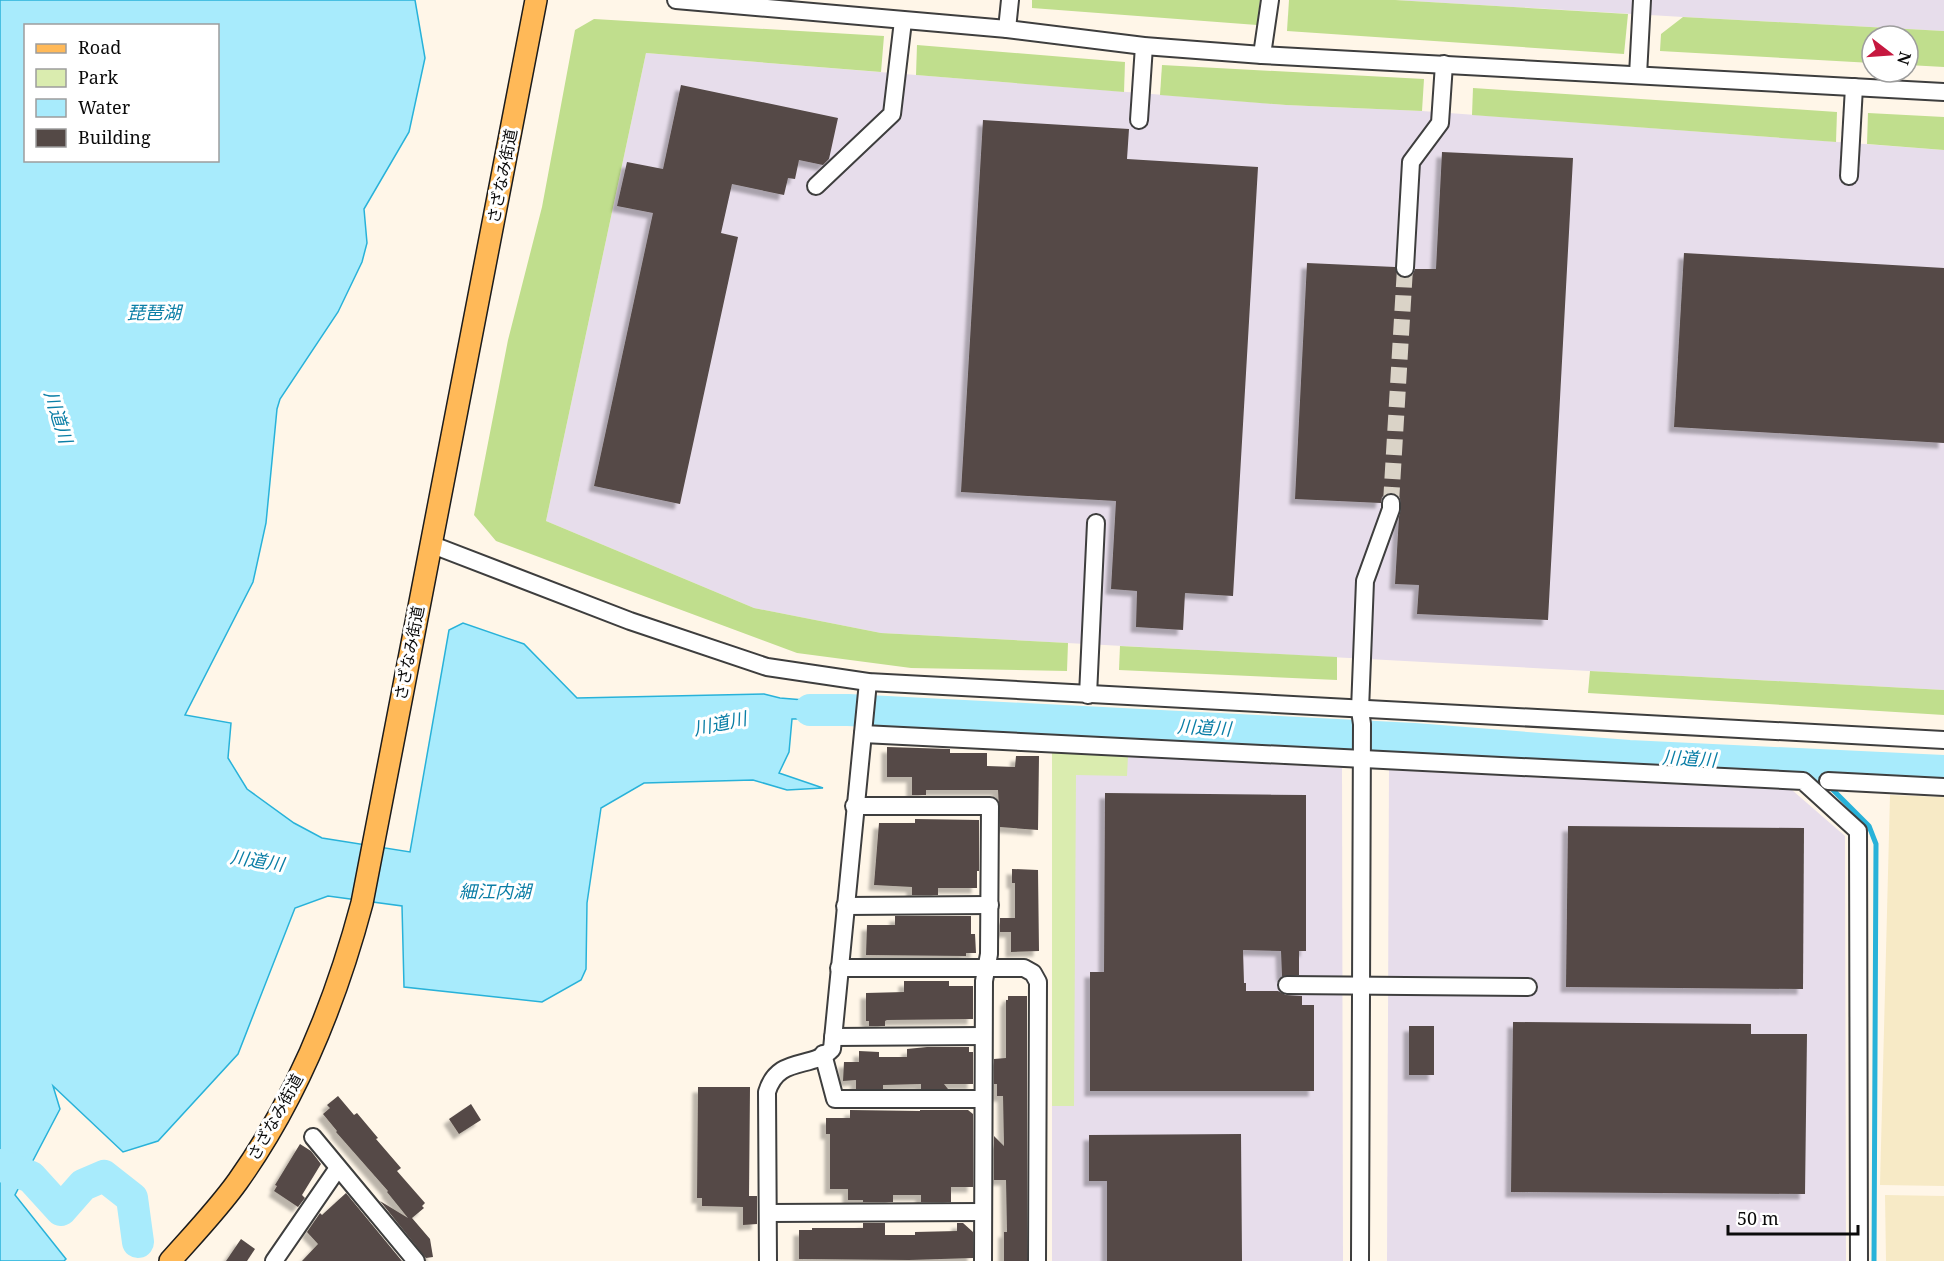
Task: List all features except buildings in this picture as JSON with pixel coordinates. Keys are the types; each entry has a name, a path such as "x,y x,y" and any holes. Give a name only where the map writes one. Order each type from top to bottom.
{"main road":[{"name":"さざなみ街道","path":"170,1261 237,1182 288,1101 328,1011 362,903 536,0"}],"street":[{"path":"676,0 1007,29 1144,46 1262,55 1944,92"},
{"path":"1007,29 1010,0"},
{"path":"1262,55 1270,0"},
{"path":"1638,75 1642,0"},
{"path":"816,186 892,114 903,21"},
{"path":"1139,120 1144,46"},
{"path":"1405,268 1411,162 1440,123 1444,64"},
{"path":"1849,176 1854,87"},
{"path":"1360,1261 1361,717 1365,581 1391,504"},
{"path":"1088,695 1096,523"},
{"path":"430,544 630,621 767,667 867,690 1088,695 1361,717 1944,740"},
{"path":"768,1261 766,1098 773,1078 782,1070 823,1054 832,1048 867,690"},
{"path":"863,730 1361,755 1803,781 1858,831 1859,1261"},
{"path":"1828,781 1944,787"},
{"path":"854,806 990,806 989,954 984,981 983,1036 983,1261"},
{"path":"845,906 990,904"},
{"path":"839,968 1024,968 1033,973 1038,982 1037,1261"},
{"path":"1287,985 1527,987"},
{"path":"833,1037 983,1036"},
{"path":"823,1054 835,1099 983,1099"},
{"path":"313,1137 416,1261"},
{"path":"274,1261 338,1168"},
{"path":"768,1213 983,1212"}],"shaded area":[{"path":"1395,0 1944,0 1944,31 1920,30 1920,24 1860,24 1860,26"},
{"path":"646,53 1286,105 1422,111 1944,150 1944,690 881,633 754,608 546,521"},
{"path":"1052,752 1342,768 1343,1261 1052,1261"},
{"path":"1389,770 1792,790 1845,836 1846,1261 1387,1261"},
{"path":"1890,795 1944,797 1944,1186 1880,1185"},
{"path":"1885,1195 1944,1196 1944,1261 1886,1261"}],"green space":[{"path":"1032,0 1260,0 1257,25 1032,8"},
{"path":"1289,0 1395,0 1628,14 1624,54 1287,31"},
{"path":"1683,17 1860,26 1860,62 1660,51 1661,34"},
{"path":"594,19 884,36 881,72 646,53 546,521 754,608 881,633 1068,643 1067,671 911,668 797,653 496,541 474,515 508,340 542,207 575,30"},
{"path":"1920,30 1944,31 1944,67 1920,66"},
{"path":"917,45 1125,62 1124,92 916,75"},
{"path":"1162,65 1424,79 1422,111 1286,105 1160,95"},
{"path":"1473,88 1837,112 1836,142 1472,115"},
{"path":"1868,113 1944,117 1944,150 1867,144"},
{"path":"1120,646 1337,657 1337,680 1119,670"},
{"path":"1590,671 1944,690 1944,715 1588,693"},
{"path":"1052,752 1128,756 1127,776 1076,775 1074,1106 1052,1106"}],"water":[{"name":"琵琶湖","path":"0,0 415,0 425,58 409,132 364,209 367,243 362,262 338,312 280,399 277,409 266,523 253,582 185,715 231,723 228,758 247,789 294,823 322,838 410,852 449,630 463,623 524,644 577,698 764,694 780,698 852,704 852,718 792,719 789,752 779,773 823,788 787,790 753,780 644,783 601,808 587,903 586,969 581,980 542,1002 404,987 402,906 328,896 295,908 238,1054 158,1141 123,1152 53,1086 60,1109 15,1195 66,1259 64,1261 0,1261"}],"waterway":[{"name":"川道川","path":"810,710 848,710 1414,739 1629,756 1944,771"},
{"path":"1806,763 1869,826 1876,844 1874,1261"},
{"path":"0,1165 31,1177 61,1210 83,1185 104,1176 132,1198 138,1242"}],"tunnel":[{"path":"1391,503 1405,268"}],"water label":[{"name":"細江内湖","path":"495,892"}]}
